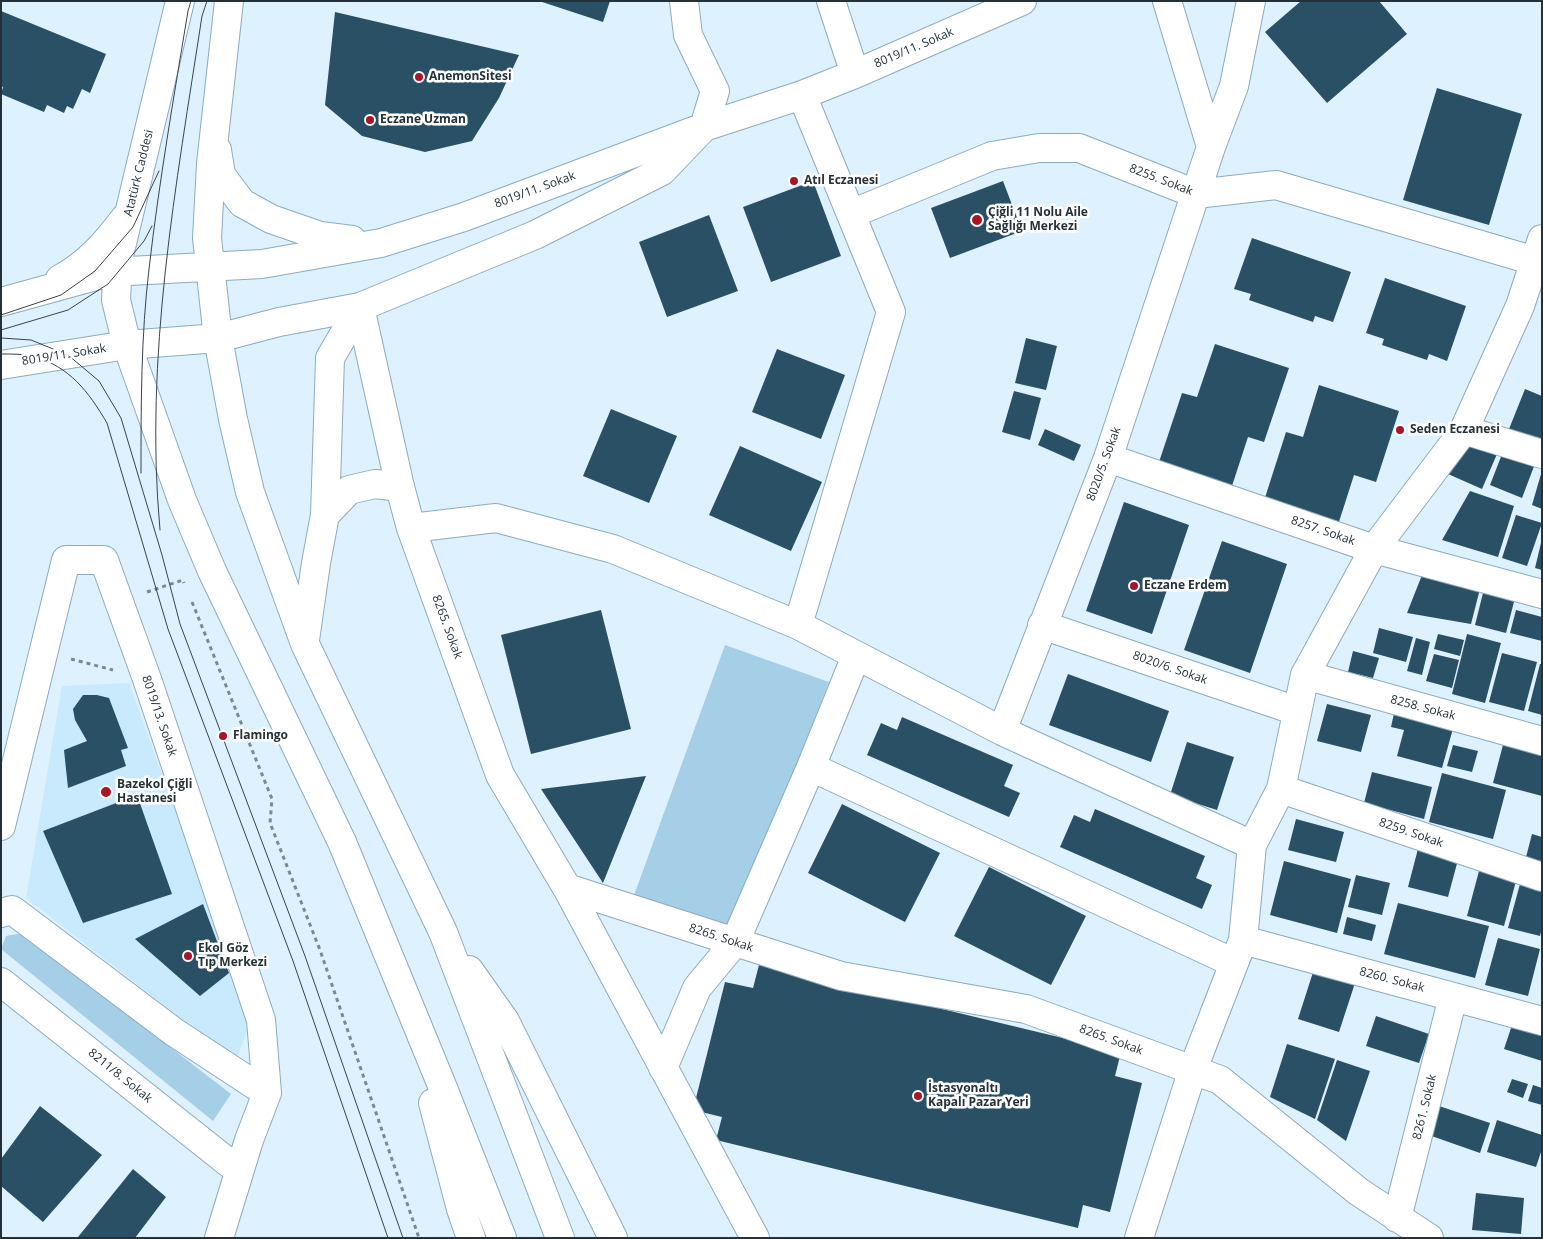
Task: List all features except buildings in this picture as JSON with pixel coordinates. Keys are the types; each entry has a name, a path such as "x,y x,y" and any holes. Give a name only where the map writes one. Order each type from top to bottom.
{"street":[{"name":"Atatürk Caddesi","path":"180,1 118,260 119,271 116,300 127,345 182,500 204,554 342,842 404,995"},
{"path":"229,1 210,164 207,238 218,338 233,419 250,492 305,644 443,932 560,1238"},
{"path":"684,1 688,35 714,91 704,127"},
{"path":"831,1 855,74"},
{"name":"8019/11. Sokak","path":"1,302 110,272 262,264 381,243 464,217 704,127 802,95 855,74 1022,1"},
{"path":"1167,1 1211,147"},
{"name":"8020/5. Sokak","path":"1002,731 1108,458 1211,147 1234,86 1251,1"},
{"path":"798,625 891,312 802,95"},
{"name":"8019/11. Sokak","path":"1,365 127,345 218,338 279,322 360,307 535,235 662,171 704,127"},
{"path":"214,133 221,175 242,203 271,219 320,236 381,243"},
{"name":"8255. Sokak","path":"850,214 992,156 1039,148 1079,148 1196,194 1276,184 1538,250"},
{"name":"8019/11. Sokak","path":"27,295 72,273 96,254 129,213"},
{"path":"1139,1238 1193,1069 1238,951 1252,845 1280,789 1304,676 1374,549 1464,430 1531,309 1538,250"},
{"path":"305,644 316,563 325,515 330,358 360,307"},
{"name":"8265. Sokak","path":"360,307 411,528 500,774 566,888 841,976 1026,1009 1193,1069 1220,1080 1359,1192 1429,1238"},
{"path":"1464,430 1542,454"},
{"name":"8257. Sokak","path":"1108,458 1374,549 1542,594"},
{"path":"325,515 349,490 375,484 400,487"},
{"path":"411,528 496,518 613,549 798,625 1002,731 1252,845"},
{"name":"8019/13. Sokak","path":"1,826 66,560 104,560 147,679 260,1020 268,1093 248,1140 219,1238"},
{"name":"8020/6. Sokak","path":"1042,625 1297,711"},
{"path":"663,1068 698,988 735,942 811,767 856,656"},
{"name":"8258. Sokak","path":"1304,676 1542,741"},
{"name":"8260. Sokak","path":"811,767 1238,951 1453,997 1542,1021"},
{"name":"8259. Sokak","path":"1280,789 1542,877"},
{"path":"566,888 755,1238"},
{"path":"1,913 12,910 174,1032 268,1093"},
{"path":"443,932 505,1021 613,1238"},
{"name":"8211/8. Sokak","path":"1,982 239,1171"},
{"path":"404,995 461,1209 471,1238"},
{"path":"404,995 502,1238"},
{"name":"8261. Sokak","path":"1398,1218 1453,997"}],"path":[{"path":"140,594 183,580 187,589"},
{"path":"191,598 272,799 270,823 320,950 419,1238"},
{"path":"44,651 147,679"}],"shaded area":[{"path":"725,645 829,682 731,930 633,898"},
{"name":"Bazekol Çiğli Hastanesi","path":"129,683 251,1020 236,1061 26,898 62,686"},
{"path":"22,933 231,1094 213,1121 1,949 6,936"}],"tram line":[{"path":"141,473 141,396 146,294 157,204 191,1"},
{"path":"160,530 156,465 159,336 165,272 182,144 202,16 207,1"},
{"path":"1,315 61,295 95,271 133,227 159,171"},
{"path":"1,330 68,310 108,284 144,241 152,226"},
{"path":"1,338 31,340 68,355 99,381 121,418 162,555 180,624 305,956 403,1238"},
{"path":"1,354 33,356 58,367 85,391 107,423 168,629 293,961 388,1238"}],"place":[{"name":"AnemonSitesi","path":"419,77"},
{"name":"Eczane Uzman","path":"370,120"},
{"name":"Atıl Eczanesi","path":"794,181"},
{"name":"Çiğli 11 Nolu Aile Sağlığı Merkezi","path":"977,220"},
{"name":"Seden Eczanesi","path":"1400,430"},
{"name":"Eczane Erdem","path":"1134,586"},
{"name":"Flamingo","path":"223,736"},
{"name":"Bazekol Çiğli Hastanesi","path":"106,792"},
{"name":"Ekol Göz Tıp Merkezi","path":"188,956"},
{"name":"İstasyonaltı Kapalı Pazar Yeri","path":"918,1096"}]}
